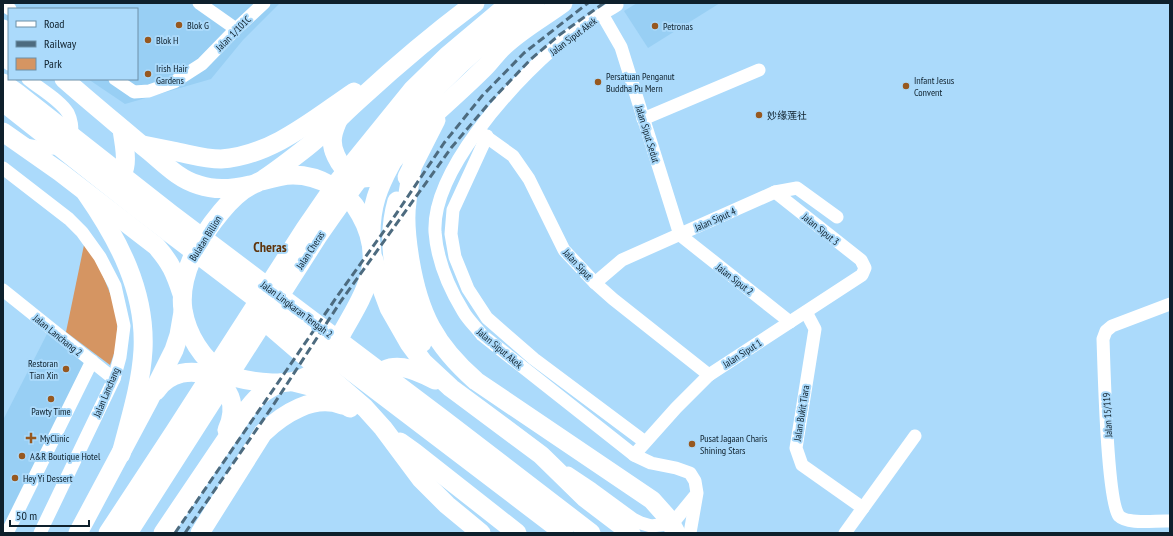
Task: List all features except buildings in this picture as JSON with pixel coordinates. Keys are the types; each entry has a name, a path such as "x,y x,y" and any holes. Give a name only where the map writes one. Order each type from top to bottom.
{"highway":[{"path":"65,80 176,174 199,186 232,189 257,183 309,145 418,49 475,3"},
{"name":"Jalan Cheras","path":"128,533 182,435 305,229 336,184 413,89 447,56 510,3"},
{"name":"Jalan Cheras","path":"108,533 182,435 353,186 398,130 455,68 516,16 535,3"},
{"path":"340,117 333,130 332,142 334,152 339,163 345,171 353,176 361,178 374,176 383,171 394,160 411,138 483,69 504,46 563,3"},
{"path":"3,29 7,50"},
{"path":"143,145 207,158 231,157 254,153 291,134 418,49"},
{"name":"Jalan Lingkaran Tengah 2","path":"3,83 171,214 438,415 591,533"},
{"name":"Jalan Lingkaran Tengah 2","path":"3,102 137,208 564,533"},
{"path":"446,103 433,125 401,189 395,209 392,236 393,257 397,281 411,322 451,388"},
{"path":"60,172 81,183 94,187 104,187 120,180 124,173 126,164 122,129"},
{"path":"3,132 60,172 156,246 175,272 183,303 179,335 174,350 150,400 78,533"},
{"path":"394,160 383,179 374,205 371,218 372,247 389,308 409,344 423,362 451,388 541,455 585,498 631,533"},
{"path":"412,166 406,204 408,250 418,297 425,317 435,335 460,367 476,381 652,500 668,518 676,533"},
{"name":"Bulatan Billion","path":"293,175 310,177 326,183 342,193 356,206 366,223 372,247 370,277 365,290 334,348 320,366 309,375 288,382 264,382 240,379 224,373 203,355 195,342 188,327 183,303 185,279 189,263 200,243 222,210 238,194 257,183 293,175"},
{"path":"86,193 106,221 118,244 131,274 140,302 143,349 140,376 135,403 121,454"},
{"path":"208,262 248,306 365,408 383,428 421,479 447,505 481,533"},
{"path":"414,452 380,420 373,410 368,400 368,390 373,379 378,373 387,368 409,368 451,388"},
{"path":"150,400 158,387 165,381 183,373 201,372 214,378 223,385 230,396 233,413 231,422 212,461"},
{"path":"163,533 254,400 261,393 288,382 308,385 332,396 414,452 516,532"},
{"path":"200,533 263,433 276,420 309,404 321,402 338,404 351,409"}],"street":[{"path":"199,3 236,29"},
{"name":"Jalan 1/101C","path":"116,80 134,92 149,90 174,82 202,64 264,3"},
{"name":"Jalan Siput Akek","path":"617,5 555,47 511,91 448,179 438,209 435,230 438,251 450,288 463,312 482,335 634,455 651,463 676,468 690,473 695,481 697,493"},
{"name":"Jalan Siput Sedut","path":"602,14 621,47 680,235"},
{"path":"643,119 759,70"},
{"path":"20,144 52,149 62,146 67,142 71,132 71,120 62,106 29,80"},
{"path":"482,133 454,210 451,234 455,257 468,289 487,318 534,359 645,442"},
{"name":"Jalan Siput","path":"482,133 513,156 529,179 564,250 595,283 709,374"},
{"name":"Jalan Lanchang","path":"3,168 69,219 82,232 100,257 115,286 124,326 120,357 114,379 40,533"},
{"name":"Jalan Siput 4","path":"595,283 622,260 776,192 797,188 837,217"},
{"name":"Jalan Siput 3","path":"776,192 861,260 865,268"},
{"name":"Jalan Siput 2","path":"680,235 790,322"},
{"name":"Jalan Siput 1","path":"634,455 709,374 862,276 865,268"},
{"name":"Jalan Lanchang 2","path":"5,296 114,379"},
{"name":"Jalan 15/119","path":"1170,304 1112,326 1106,331 1103,339 1110,466 1115,506 1119,516 1128,521 1170,521"},
{"name":"Jalan Bukit Tiara","path":"806,312 815,329 796,448 802,465 863,508"},
{"path":"7,533 92,361"},
{"path":"845,533 915,436"},
{"path":"541,455 592,488 633,519 651,526 668,524 676,519 697,493"},
{"path":"690,533 697,493"}],"shaded area":[{"path":"3,3 280,3 243,40 211,79 125,104 89,80 138,80 138,8 8,8 8,23 3,20"},
{"path":"637,3 720,3 648,48 624,11"},
{"path":"48,332 87,363 3,531 3,420"}],"green space":[{"path":"84,245 95,256 118,313 116,348 110,365 66,332"}],"railway":[{"path":"175,533 444,143 482,96 524,53 588,3"},
{"path":"185,533 272,407 341,301 451,148 490,102 531,59 558,36 604,3"}],"place":[{"name":"Blok G","path":"179,25"},
{"name":"Petronas","path":"655,26"},
{"name":"Blok H","path":"148,40"},
{"name":"Irish Hair Gardens","path":"148,74"},
{"name":"Persatuan Penganut Buddha Pu Mern","path":"598,82"},
{"name":"Infant Jesus Convent","path":"906,86"},
{"name":"妙缘莲社","path":"759,115"},
{"name":"Restoran Tian Xin","path":"66,369"},
{"name":"Pawty Time","path":"51,399"},
{"name":"MyClinic","path":"31,438"},
{"name":"Pusat Jagaan Charis Shining Stars","path":"692,444"},
{"name":"A&R Boutique Hotel","path":"22,456"},
{"name":"Hey Yi Dessert","path":"15,478"}],"district":[{"name":"Cheras","path":"270,247"}]}
